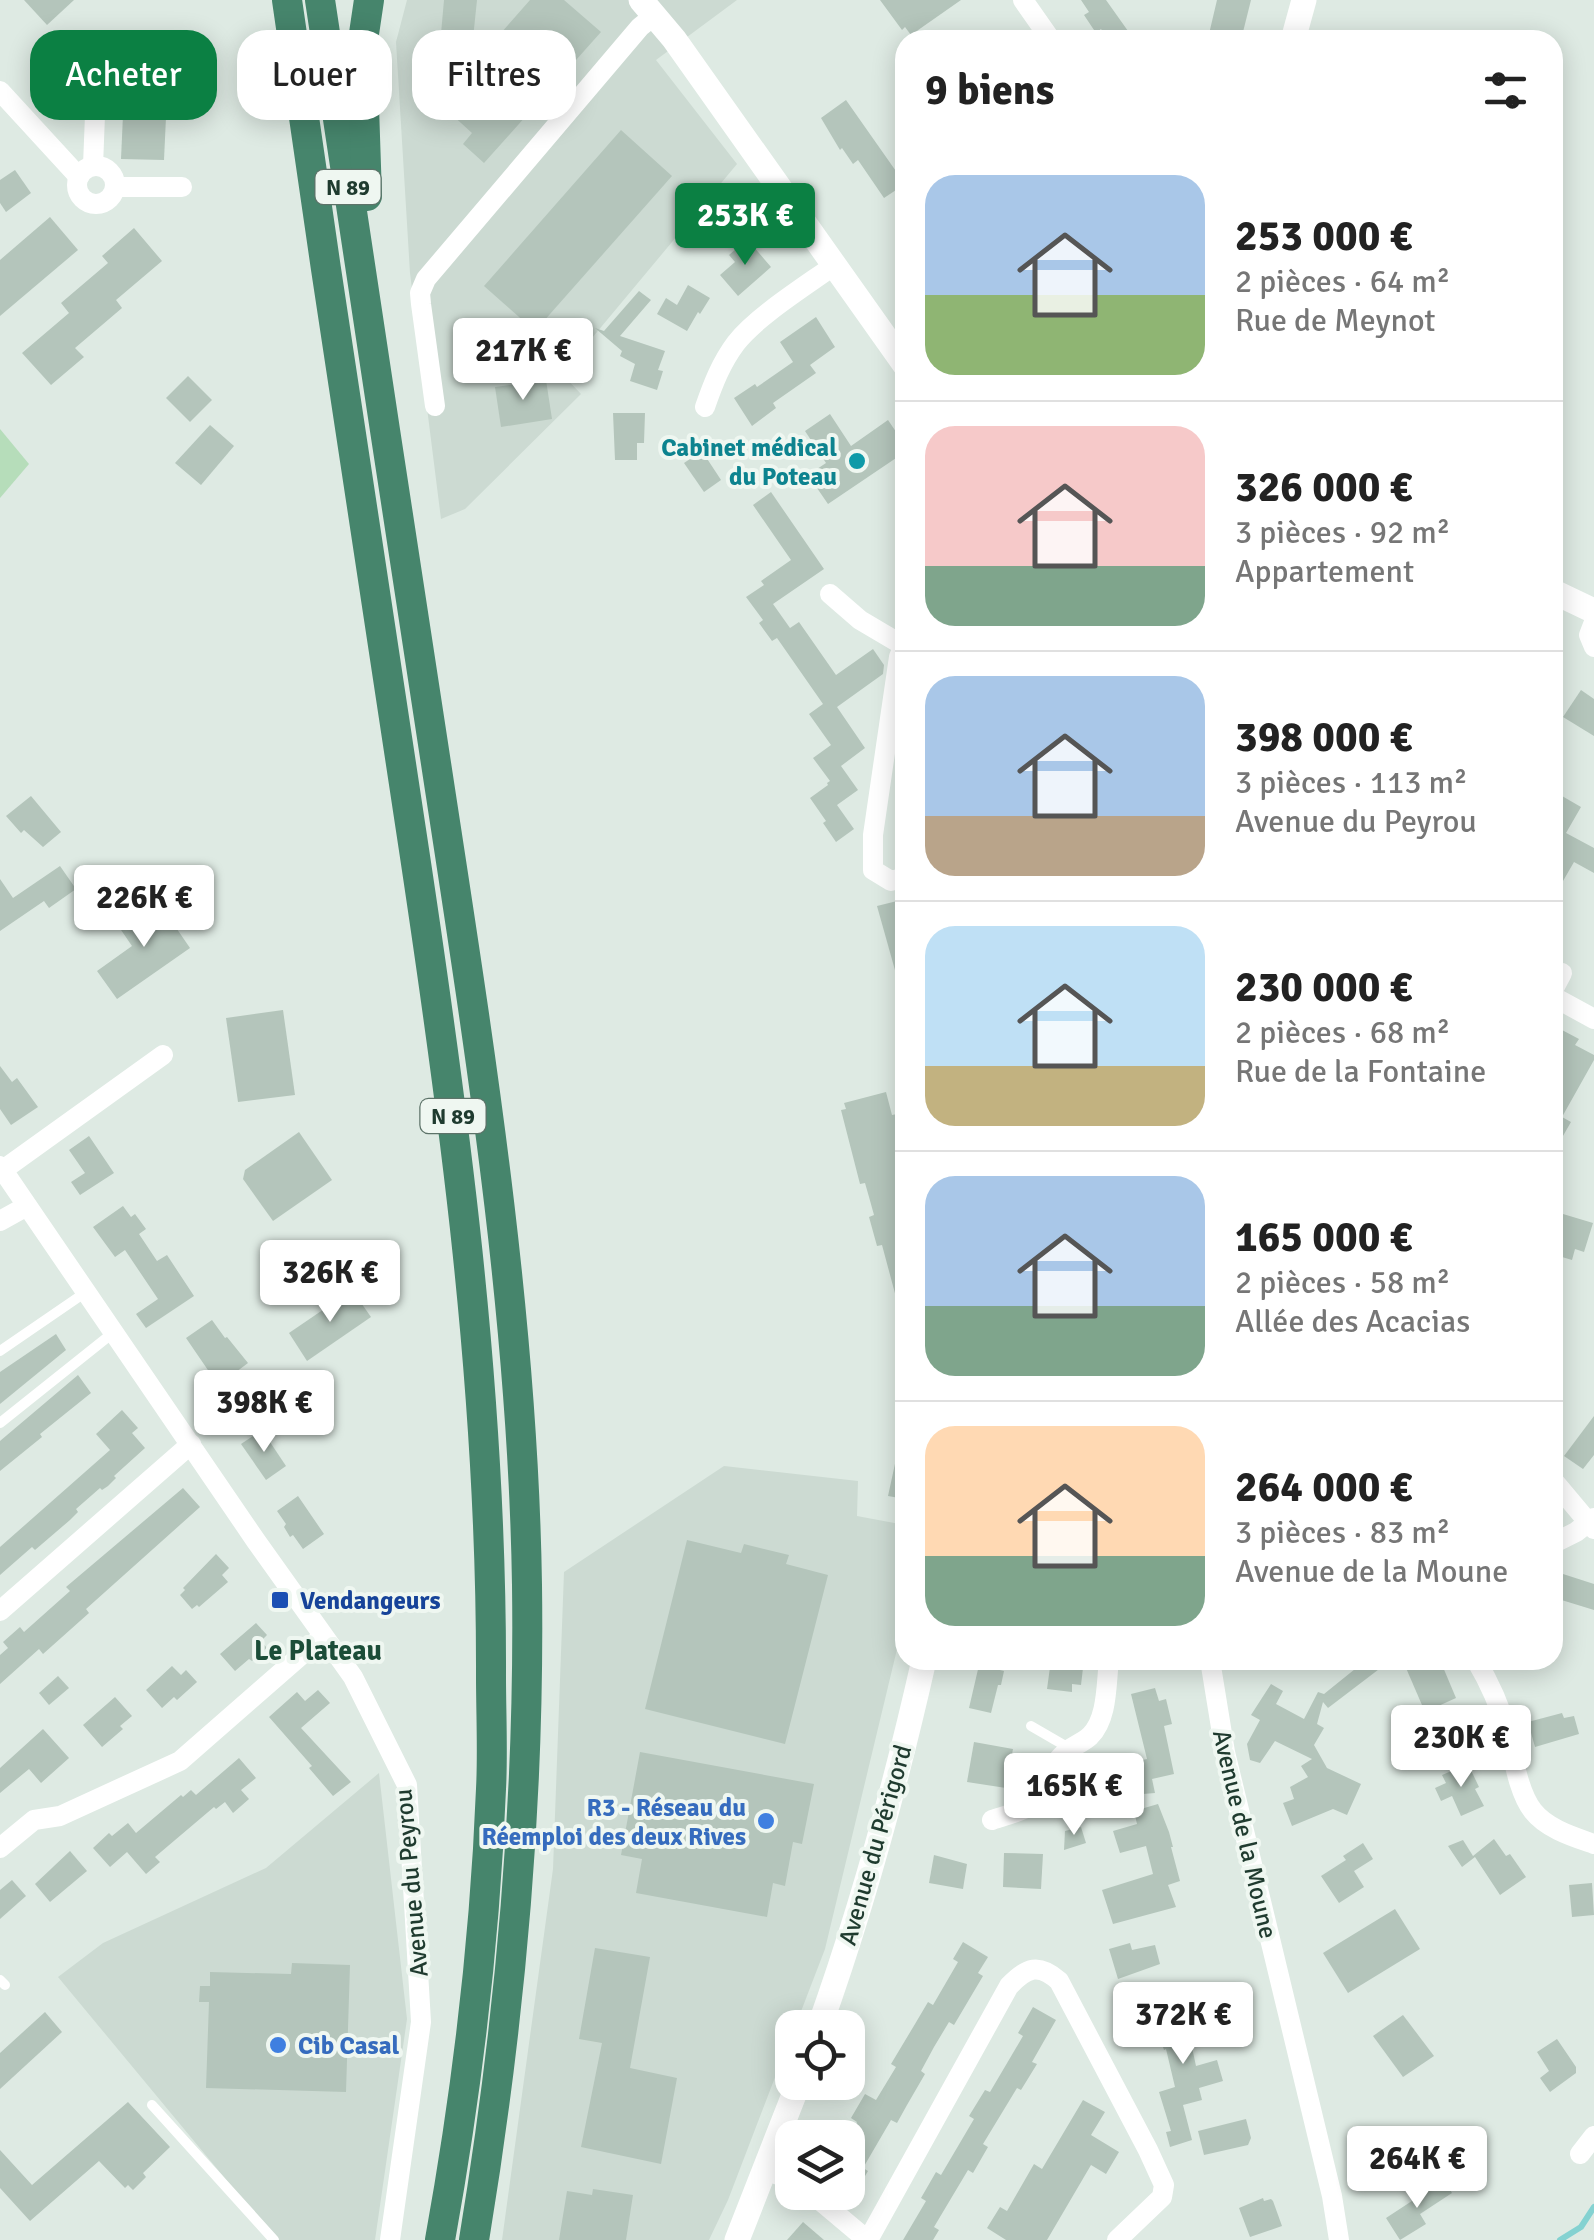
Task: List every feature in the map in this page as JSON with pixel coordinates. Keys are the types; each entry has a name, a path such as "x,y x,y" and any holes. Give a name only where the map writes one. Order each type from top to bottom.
{"highway":[{"name":"N 89","path":"287,0 440,1018 472,1284 486,1461 492,1593 491,1786 478,1979 440,2240"},
{"name":"N 89","path":"320,0 487,1112 506,1279 522,1478 526,1582 524,1792 505,2026 474,2240"},
{"path":"369,0 362,69 378,319 376,374"}],"street":[{"path":"1023,0 1044,30"},
{"path":"1296,30 1304,0"},
{"path":"648,8 895,350"},
{"path":"435,406 420,304 426,279 640,28 648,8"},
{"path":"0,91 86,171"},
{"path":"86,171 106,168 111,172 116,186 108,201 90,204 77,190 86,171 94,120"},
{"path":"116,186 182,187"},
{"path":"705,407 715,377 736,343 836,264"},
{"path":"830,594 860,620 895,639"},
{"path":"1563,596 1594,611"},
{"path":"1594,622 1589,636 1594,647"},
{"path":"895,684 873,835 873,870 895,880"},
{"path":"1563,993 1594,1020"},
{"path":"1,1168 163,1054"},
{"name":"Avenue du Peyrou","path":"1,1168 353,1677 406,1785 422,2022 390,2240"},
{"path":"0,1221 27,1206"},
{"path":"0,1611 191,1444"},
{"path":"1563,1493 1592,1523 1563,1538"},
{"path":"0,1848 34,1820 60,1816 180,1761 323,1636"},
{"name":"Avenue du Périgord","path":"825,2010 872,1863 921,1670"},
{"path":"992,1820 1032,1806 1054,1765 1069,1748 1089,1736 1104,1708 1108,1670"},
{"name":"Avenue de la Moune","path":"1212,1670 1225,1752 1332,2196 1339,2240"},
{"path":"1482,1670 1498,1704 1531,1809 1557,1829 1594,1844"},
{"path":"832,2210 868,2240 1009,1986 1034,1968 1046,1970 1059,1981 1164,2185 1162,2197 1117,2240"},
{"path":"736,2240 792,2100"},
{"path":"1580,2154 1594,2136"},
{"path":"765,2170 775,2174"}],"lane":[{"path":"0,1351 86,1292"},
{"path":"0,1423 114,1332"},
{"path":"1030,1726 1069,1748"},
{"path":"152,2105 274,2240"}],"shaded area":[{"path":"407,0 737,0 656,60 737,164 562,374 581,394 465,509 441,519 410,273 396,42"},
{"path":"724,1466 858,1481 857,1516 895,1523 895,1658 825,1949 802,2010 775,2010 775,2077 709,2240 502,2240 553,1869 564,1572"},
{"path":"379,1773 407,2019 375,2240 276,2240 58,1977 103,1943 266,1868"}],"green space":[{"path":"0,429 29,464 0,498"}],"building":[{"path":"24,0 74,0 47,25"},
{"path":"444,0 477,0 474,30 441,30"},
{"path":"530,0 564,0 601,32 576,60 576,30 504,30"},
{"path":"880,0 961,0 918,30 902,30"},
{"path":"1081,0 1106,0 1127,30 1094,30 1084,15 1089,12"},
{"path":"1217,0 1251,0 1244,30 1210,30"},
{"path":"846,100 895,170 895,191 884,198 858,160 853,164 840,150 821,118"},
{"path":"123,120 166,120 164,160 121,159"},
{"path":"458,120 522,120 484,163 463,144 472,133"},
{"path":"621,130 672,176 535,331 484,286"},
{"path":"15,170 31,193 6,212 0,203 0,180"},
{"path":"50,217 78,250 0,316 0,260"},
{"path":"134,228 162,261 116,300 122,308 75,348 84,357 51,385 22,353 69,313 61,303 108,263 102,256"},
{"path":"747,239 771,267 738,296 720,275 735,262 729,255"},
{"path":"688,285 710,298 687,331 657,314 666,298 677,305"},
{"path":"639,291 651,300 620,336 665,351 658,370 663,371 657,390 630,381 635,364 620,356 622,351 595,328 604,331"},
{"path":"816,317 835,347 810,365 816,373 773,403 776,408 752,426 734,398 793,362 780,342"},
{"path":"188,376 212,400 190,422 166,398"},
{"path":"546,380 552,419 501,427 495,387"},
{"path":"613,413 645,413 644,443 637,443 637,460 615,460"},
{"name":"Cabinet médical du Poteau","path":"830,414 851,446 888,420 895,430 895,459 828,504 808,475 826,463 805,431"},
{"path":"210,425 234,446 201,485 175,463"},
{"path":"702,451 721,480 704,492 684,463"},
{"path":"771,492 824,569 773,604 790,628 799,622 836,675 873,649 884,665 883,674 837,707 865,748 841,766 858,790 837,805 854,829 836,842 810,798 830,781 813,758 831,745 809,714 823,704 777,638 772,641 759,623 763,620 746,597 791,560 753,505"},
{"path":"1581,690 1594,699 1594,736 1563,717"},
{"path":"31,796 61,832 43,847 24,830 21,833 6,816"},
{"path":"1563,797 1581,807 1566,833 1594,848 1594,873 1574,862 1563,881"},
{"path":"60,866 76,889 49,908 44,901 0,931 0,879 13,898"},
{"path":"157,900 190,948 117,999 97,971 132,946 119,927"},
{"path":"895,902 895,970 877,906"},
{"path":"283,1010 295,1095 238,1102 226,1018"},
{"path":"1563,1031 1579,1039 1575,1045 1594,1055 1563,1115"},
{"path":"0,1066 12,1082 17,1078 38,1107 11,1125 0,1109"},
{"path":"886,1092 892,1115 895,1114 895,1293 882,1245 877,1246 869,1217 874,1215 865,1183 860,1184 841,1110 846,1109 844,1103"},
{"path":"1563,1118 1571,1122 1563,1136"},
{"path":"299,1132 332,1180 273,1221 243,1179 245,1170"},
{"path":"89,1136 114,1173 80,1195 71,1182 85,1173 69,1150"},
{"path":"123,1206 146,1229 139,1234 157,1261 167,1255 194,1296 146,1328 136,1314 158,1299 125,1250 115,1257 93,1227"},
{"path":"1563,1214 1593,1223 1584,1252 1575,1249 1572,1260 1563,1257"},
{"path":"300,1253 314,1274 286,1294 272,1273"},
{"path":"352,1290 371,1317 307,1361 289,1333"},
{"path":"212,1320 248,1363 228,1378 248,1404 229,1418 203,1383 212,1376 186,1338"},
{"path":"56,1334 66,1350 0,1404 0,1372"},
{"path":"78,1375 91,1393 0,1471 0,1441"},
{"path":"122,1410 138,1428 132,1433 145,1448 108,1486 100,1488 76,1509 78,1512 70,1520 0,1575 0,1547 110,1450 96,1434"},
{"path":"1594,1416 1594,1455 1583,1469 1564,1456"},
{"path":"262,1430 286,1466 266,1480 241,1444"},
{"path":"895,1464 895,1497 888,1496"},
{"path":"183,1488 200,1507 86,1609 89,1613 43,1654 39,1649 0,1684 0,1655 8,1648 3,1642 20,1627 24,1632 70,1591 66,1587"},
{"path":"298,1496 324,1534 303,1549 293,1535 290,1537 277,1511"},
{"path":"687,1540 741,1553 744,1544 789,1555 786,1564 828,1575 785,1744 645,1709"},
{"path":"216,1554 229,1568 222,1575 228,1582 192,1609 180,1595 183,1588"},
{"path":"1563,1574 1594,1584 1594,1610 1563,1600"},
{"path":"256,1623 267,1635 261,1641 267,1648 235,1671 220,1654"},
{"path":"172,1666 181,1675 186,1670 197,1682 162,1708 146,1690"},
{"path":"978,1670 1004,1671 991,1713 969,1708"},
{"path":"1050,1670 1083,1670 1081,1685 1072,1684 1072,1692 1047,1689"},
{"path":"1354,1670 1378,1670 1328,1708 1323,1702 1317,1724 1324,1728 1314,1745 1327,1768 1361,1784 1347,1815 1333,1809 1292,1826 1283,1803 1294,1799 1290,1787 1308,1777 1301,1766 1312,1759 1275,1741 1260,1763 1250,1760 1247,1744 1260,1720 1251,1715 1271,1684 1283,1691 1276,1704 1304,1719 1318,1692 1324,1694"},
{"path":"1407,1670 1444,1670 1456,1698 1425,1712"},
{"path":"58,1676 69,1688 49,1705 39,1693"},
{"path":"1155,1688 1159,1701 1166,1699 1172,1724 1164,1726 1174,1774 1152,1779 1155,1793 1131,1795 1124,1764 1147,1759 1131,1694"},
{"path":"318,1690 330,1703 301,1728 351,1782 333,1796 269,1717 297,1692 305,1701"},
{"path":"115,1697 132,1716 102,1747 83,1725"},
{"path":"1562,1713 1564,1718 1574,1716 1579,1734 1535,1747 1528,1722"},
{"path":"43,1729 69,1758 41,1783 29,1769 0,1793 0,1768"},
{"path":"974,1742 1013,1749 1006,1788 967,1782"},
{"path":"640,1752 814,1784 802,1844 793,1842 785,1886 773,1883 767,1917 636,1893 642,1859 621,1855"},
{"path":"239,1758 256,1778 241,1790 249,1799 233,1813 225,1802 214,1807 155,1857 160,1862 146,1874 127,1852 110,1867 93,1848 128,1823 136,1833 181,1795 191,1790 196,1795"},
{"path":"1468,1764 1484,1806 1461,1816 1452,1796 1441,1801 1435,1788 1446,1783 1442,1775"},
{"path":"1158,1804 1180,1881 1168,1885 1176,1907 1113,1924 1102,1890 1153,1874 1146,1846 1120,1853 1113,1831 1137,1824 1134,1811"},
{"path":"1081,1827 1086,1843 1064,1850 1065,1831"},
{"path":"1494,1839 1526,1877 1500,1895 1475,1857 1462,1867 1448,1846 1463,1840 1473,1856"},
{"path":"1363,1843 1373,1859 1354,1871 1364,1887 1339,1903 1321,1876"},
{"path":"70,1851 87,1871 50,1902 35,1884"},
{"path":"1004,1853 1043,1854 1041,1889 1003,1887"},
{"path":"934,1855 967,1864 963,1889 929,1883"},
{"path":"12,1880 26,1896 0,1919 0,1890"},
{"path":"1592,1883 1594,1915 1572,1917 1569,1885"},
{"path":"1395,1909 1420,1949 1348,1993 1323,1953"},
{"path":"963,1942 988,1957 978,1973 983,1976 954,2025 949,2022 934,2047 921,2071 925,2074 897,2123 891,2120 865,2165 865,2120 851,2118 865,2100 865,2094 876,2100 896,2067 891,2064 928,2002 933,2005 958,1962 953,1959"},
{"path":"1130,1943 1132,1950 1155,1945 1160,1964 1118,1979 1109,1949"},
{"path":"595,1948 650,1957 630,2068 677,2078 661,2164 581,2147 602,2043 579,2039"},
{"name":"Cib Casal","path":"292,1963 350,1965 346,2092 206,2088 209,2002 199,2002 200,1986 210,1986 210,1972 291,1974"},
{"path":"1196,2000 1201,2017 1192,2019 1198,2035 1190,2038 1196,2066 1217,2060 1223,2081 1199,2088 1202,2100 1183,2105 1192,2140 1170,2147 1166,2132 1171,2131 1159,2092 1175,2087 1152,2013"},
{"path":"1033,2007 1056,2020 1032,2062 1037,2064 1021,2090 1017,2088 983,2144 988,2147 973,2173 968,2170 934,2227 939,2230 933,2240 903,2240 926,2201 921,2198 936,2172 941,2175 974,2119 969,2116 985,2090 990,2092 1023,2036 1018,2033"},
{"path":"45,2012 62,2032 0,2089 0,2053"},
{"path":"1403,2015 1434,2056 1403,2077 1373,2036"},
{"path":"1557,2039 1576,2073 1550,2092 1540,2078 1549,2071 1537,2052"},
{"path":"1083,2100 1105,2112 1091,2135 1119,2152 1106,2174 1091,2165 1047,2240 1006,2240 987,2228 1000,2207 1007,2211 1034,2164 1042,2169"},
{"path":"128,2102 170,2147 143,2173 146,2177 133,2190 128,2185 125,2188 99,2161 30,2221 0,2188 0,2150 32,2185"},
{"path":"1246,2119 1251,2138 1248,2145 1204,2155 1198,2131"},
{"path":"1444,2180 1452,2193 1420,2214 1426,2224 1400,2240 1386,2218"},
{"path":"593,2189 633,2195 626,2240 559,2240 567,2191 592,2195"},
{"path":"1263,2198 1273,2201 1282,2226 1250,2237 1239,2208"},
{"path":"803,2222 824,2240 787,2240"}],"waterway":[{"path":"1560,2240 1581,2227 1594,2207"}],"place":[{"name":"Cabinet médical du Poteau","path":"857,461"},
{"name":"Vendangeurs","path":"280,1600"},
{"name":"R3 - Réseau du Réemploi des deux Rives","path":"766,1821"},
{"name":"Cib Casal","path":"278,2045"}],"district":[{"name":"Le Plateau","path":"318,1651"}]}
